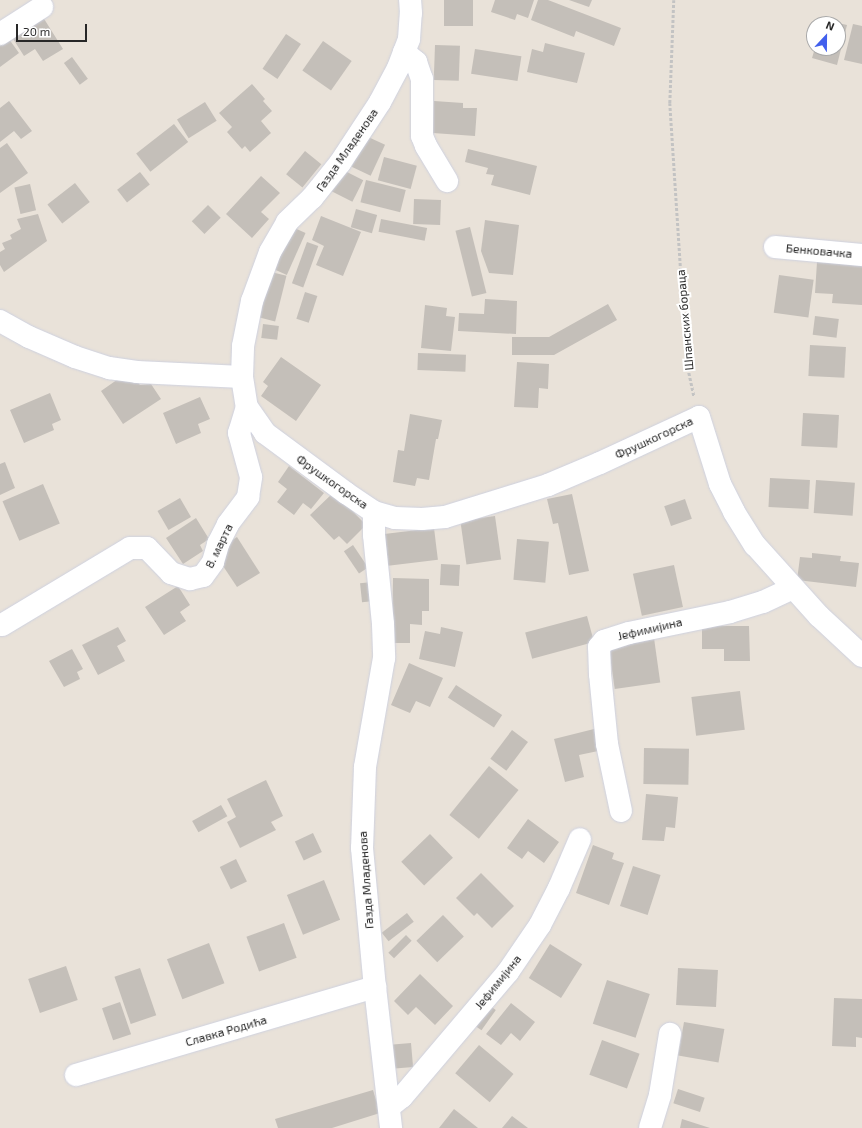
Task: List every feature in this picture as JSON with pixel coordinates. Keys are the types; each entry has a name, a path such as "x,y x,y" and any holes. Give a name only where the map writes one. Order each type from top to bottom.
{"street":[{"name":"Газда Младенова","path":"242,377 243,346 252,301 270,252 287,222 312,198 340,163 380,102 398,68 409,39 411,13 410,0"},
{"path":"0,34 42,6"},
{"path":"404,52 416,62 422,79 422,136 429,152 447,181"},
{"name":"Бенковачка","path":"775,247 862,255"},
{"path":"0,322 44,344 75,357 109,368 137,372 242,377"},
{"name":"Фрушкогорска","path":"242,377 247,408 265,433 296,457 374,512 395,518 422,519 446,517 548,485 600,463 699,417"},
{"name":"8. марта","path":"2,624 130,548 147,548 171,573 190,579 203,576 213,562 218,544 228,524 248,497 251,477 239,433 247,408"},
{"path":"699,417 720,484 734,512 756,545 819,616 862,656"},
{"name":"Газда Младенова","path":"374,512 374,535 383,624 384,658 365,767 362,848 375,987 391,1128"},
{"name":"Јефимијина","path":"621,811 607,744 600,674 599,647 604,640 629,633 730,612 763,602 793,588"},
{"name":"Јефимијина","path":"389,1107 402,1097 508,972 540,925 559,888 580,839"},
{"name":"Славка Родића","path":"76,1075 375,987"},
{"path":"650,1128 660,1095 670,1034"}],"path":[{"name":"Шпанских бораца","path":"674,0 670,103 686,363 699,417"}],"building":[{"path":"444,0 473,0 473,26 444,26"},
{"path":"495,0 534,0 528,18 517,14 515,20 491,12"},
{"path":"538,0 548,0 621,28 614,46 576,31 574,37 531,20"},
{"path":"569,0 592,0 589,7"},
{"path":"41,14 63,49 43,61 35,49 24,56 10,34"},
{"path":"853,24 862,26 862,64 844,60"},
{"path":"286,34 301,44 277,79 263,69"},
{"path":"6,35 19,53 0,67 0,39"},
{"path":"323,41 352,61 331,91 302,70"},
{"path":"545,43 585,53 577,83 527,72 532,49 543,52"},
{"path":"435,45 460,46 459,81 434,80"},
{"path":"475,49 521,56 518,81 471,74"},
{"path":"813,56 839,56 837,65 812,58"},
{"path":"72,57 88,79 80,85 64,63"},
{"path":"252,84 265,99 263,101 272,111 261,121 271,133 250,152 245,146 242,149 227,132 232,127 219,113"},
{"path":"9,101 32,131 21,139 14,131 0,142 0,108"},
{"path":"434,101 463,103 463,108 477,108 475,136 433,133"},
{"path":"205,102 217,121 189,138 177,119"},
{"path":"174,124 188,142 150,172 136,154"},
{"path":"366,136 385,145 371,176 352,167"},
{"path":"7,143 28,173 0,193 0,148"},
{"path":"468,149 537,166 530,195 491,185 494,175 486,174 488,168 465,162"},
{"path":"305,151 321,164 302,188 286,174"},
{"path":"384,157 417,166 411,189 378,180"},
{"path":"341,169 363,180 352,202 330,190"},
{"path":"140,172 150,185 127,202 117,190"},
{"path":"261,176 280,193 261,212 269,219 252,238 226,214"},
{"path":"366,180 406,190 400,212 360,202"},
{"path":"75,183 90,202 62,223 47,205"},
{"path":"30,184 36,210 20,214 14,188"},
{"path":"414,199 441,200 440,225 413,224"},
{"path":"208,205 221,218 204,234 192,221"},
{"path":"356,209 377,215 372,233 351,227"},
{"path":"38,214 47,241 4,272 0,265 0,252 5,249 2,243 12,239 10,235 21,229 17,219"},
{"path":"321,216 361,232 343,276 316,265 324,246 312,240"},
{"path":"381,219 427,228 425,241 379,232"},
{"path":"485,220 519,225 513,275 489,273 481,251"},
{"path":"290,226 306,233 287,275 271,268"},
{"path":"470,227 486,293 472,297 455,231"},
{"path":"307,242 318,246 303,287 292,283"},
{"path":"817,262 862,265 862,305 832,303 833,294 815,293"},
{"path":"271,272 287,276 275,321 260,318"},
{"path":"779,275 814,280 808,318 774,313"},
{"path":"305,292 317,296 309,323 296,319"},
{"path":"485,299 517,301 516,334 458,331 459,313 484,314"},
{"path":"608,304 617,320 554,355 512,355 512,337 549,337"},
{"path":"425,305 447,308 446,316 455,317 451,351 421,348"},
{"path":"815,316 839,319 837,338 813,335"},
{"path":"263,324 279,326 277,340 261,338"},
{"path":"810,345 846,347 844,378 808,376"},
{"path":"418,353 466,355 465,372 417,370"},
{"path":"281,357 321,385 296,421 261,396 268,386 263,382"},
{"path":"517,362 549,364 548,389 539,388 538,408 514,407"},
{"path":"121,377 135,379 140,385 151,384 161,399 123,424 101,391"},
{"path":"50,393 61,420 52,424 54,430 24,443 10,410"},
{"path":"200,397 210,419 198,424 201,433 176,444 163,413"},
{"path":"803,413 839,415 837,448 801,446"},
{"path":"410,414 442,420 438,439 436,439 429,480 417,478 415,486 393,482 398,450 404,451"},
{"path":"5,462 15,488 0,495 0,464"},
{"path":"289,466 324,493 311,509 303,503 294,515 277,502 287,489 278,482"},
{"path":"770,478 810,480 808,509 768,507"},
{"path":"816,480 855,483 853,516 814,513"},
{"path":"43,484 60,524 19,541 2,501"},
{"path":"334,492 366,525 347,544 339,536 334,540 310,515"},
{"path":"572,494 589,571 569,575 558,523 553,524 547,499"},
{"path":"180,498 191,517 168,530 157,511"},
{"path":"685,499 692,519 671,526 664,506"},
{"path":"495,516 501,560 466,564 460,521"},
{"path":"196,518 209,539 200,545 203,551 183,564 166,538"},
{"path":"434,528 438,560 388,566 384,534"},
{"path":"237,537 260,573 237,587 219,560 220,548"},
{"path":"517,539 549,542 545,583 513,580"},
{"path":"353,545 368,567 359,574 344,551"},
{"path":"812,553 841,556 840,561 859,563 856,587 797,580 800,557 812,558"},
{"path":"441,564 460,565 459,586 440,585"},
{"path":"674,565 683,607 642,616 633,574"},
{"path":"393,578 429,579 429,611 422,611 422,625 410,624 410,643 392,643"},
{"path":"372,582 374,601 362,602 360,583"},
{"path":"178,586 190,605 180,612 186,621 164,635 145,607"},
{"path":"587,616 594,642 532,659 525,633"},
{"path":"702,626 749,626 750,661 724,661 724,649 702,649"},
{"path":"118,627 126,641 117,646 125,661 98,675 82,645"},
{"path":"441,627 463,632 455,667 419,659 425,631 440,634"},
{"path":"654,638 660,683 615,689 608,644"},
{"path":"72,649 83,669 77,672 80,679 64,687 49,661"},
{"path":"409,663 443,678 430,707 416,701 410,713 391,705"},
{"path":"456,685 502,715 494,728 448,698"},
{"path":"740,691 745,730 696,736 691,697"},
{"path":"598,728 603,750 579,755 584,777 565,782 554,739"},
{"path":"512,730 528,742 506,771 490,759"},
{"path":"644,748 689,749 688,785 643,784"},
{"path":"489,766 519,790 479,839 449,815"},
{"path":"266,780 283,816 271,822 276,830 240,848 227,822 236,817 227,799"},
{"path":"646,794 678,797 675,828 666,827 664,841 642,840"},
{"path":"221,805 227,816 198,832 192,821"},
{"path":"528,819 559,842 544,863 528,851 522,859 507,848"},
{"path":"313,833 322,852 304,860 295,841"},
{"path":"430,834 453,858 424,886 401,862"},
{"path":"593,845 614,853 612,859 624,863 609,905 576,893"},
{"path":"236,859 247,881 231,889 220,867"},
{"path":"633,866 661,875 648,915 620,906"},
{"path":"481,873 514,906 492,928 477,913 474,916 456,898"},
{"path":"324,880 340,920 303,935 287,895"},
{"path":"407,913 414,922 389,941 382,933"},
{"path":"443,915 464,937 437,962 416,941"},
{"path":"284,923 297,958 259,971 246,937"},
{"path":"406,935 412,941 394,958 388,953"},
{"path":"209,943 224,983 182,999 167,959"},
{"path":"550,944 582,964 561,998 529,978"},
{"path":"66,966 78,1000 40,1013 28,979"},
{"path":"140,968 156,1015 131,1024 114,977"},
{"path":"678,968 718,970 716,1007 676,1005"},
{"path":"420,974 453,1006 435,1025 416,1007 408,1015 394,1001"},
{"path":"607,980 650,994 636,1038 593,1024"},
{"path":"834,998 862,999 862,1038 856,1037 856,1047 832,1046"},
{"path":"120,1002 131,1034 113,1040 102,1008"},
{"path":"486,1003 496,1010 481,1030 472,1023"},
{"path":"511,1003 535,1022 520,1041 511,1033 501,1045 486,1034"},
{"path":"684,1022 724,1029 718,1063 678,1055"},
{"path":"602,1040 640,1054 627,1088 589,1075"},
{"path":"411,1043 413,1067 395,1068 393,1045"},
{"path":"479,1045 513,1074 490,1102 455,1073"},
{"path":"678,1089 705,1098 700,1112 673,1103"},
{"path":"373,1090 380,1113 332,1128 278,1128 275,1119"},
{"path":"454,1109 478,1128 439,1128"},
{"path":"512,1116 528,1128 502,1128"},
{"path":"682,1119 710,1128 680,1128"}]}
